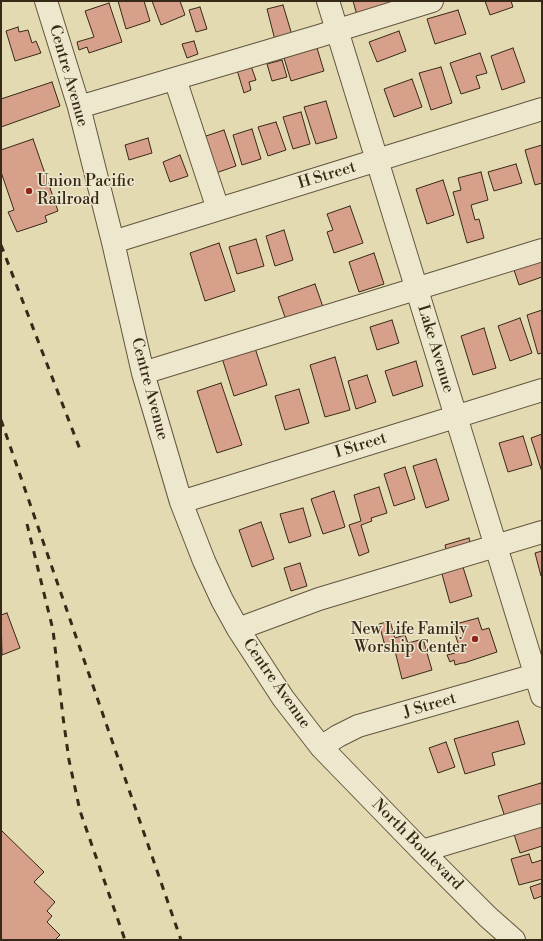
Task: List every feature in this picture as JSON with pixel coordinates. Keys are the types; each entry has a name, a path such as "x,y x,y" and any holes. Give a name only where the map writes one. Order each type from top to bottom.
{"street":[{"name":"Centre Avenue","path":"46,1 79,107 143,373 181,502 204,561 222,600 238,629 283,698 321,748"},
{"name":"Lake Avenue","path":"328,1 496,546 539,674 542,696"},
{"path":"79,107 337,31 432,1"},
{"path":"175,79 218,209"},
{"name":"H Street","path":"112,242 542,109"},
{"path":"143,373 542,250"},
{"name":"I Street","path":"181,502 542,390"},
{"path":"238,629 320,599 542,532"},
{"name":"J Street","path":"321,748 338,736 358,726 539,674"},
{"name":"North Boulevard","path":"321,748 488,917 514,940"},
{"path":"422,851 542,815"}],"building":[{"path":"118,1 144,1 150,21 126,29"},
{"path":"152,1 180,1 185,15 161,25"},
{"path":"353,1 391,1 392,4 357,15"},
{"path":"485,1 511,1 513,7 490,15"},
{"path":"109,3 122,42 89,53 87,47 79,50 77,42 94,37 85,11"},
{"path":"283,5 292,35 275,40 267,9"},
{"path":"200,7 207,29 196,32 189,10"},
{"path":"458,10 466,34 435,44 427,19"},
{"path":"18,27 19,32 28,30 32,43 36,41 41,53 15,61 6,31"},
{"path":"399,31 406,51 377,62 369,42"},
{"path":"194,41 198,54 187,58 182,44"},
{"path":"317,48 324,71 291,81 284,58"},
{"path":"513,48 525,82 502,90 491,56"},
{"path":"480,53 487,73 476,76 480,88 461,94 450,63"},
{"path":"282,60 287,77 272,81 267,64"},
{"path":"251,66 256,80 249,82 251,90 244,93 237,70"},
{"path":"441,67 452,103 431,110 419,73"},
{"path":"412,79 422,107 394,117 384,89"},
{"path":"52,82 60,106 1,127 1,99"},
{"path":"326,101 337,138 316,144 304,107"},
{"path":"301,112 310,144 293,149 283,117"},
{"path":"276,122 286,150 268,156 258,127"},
{"path":"252,129 261,159 242,165 233,135"},
{"path":"224,130 236,166 213,174 200,138"},
{"path":"148,138 152,153 129,160 125,145"},
{"name":"Union Pacific Railroad","path":"33,139 58,211 45,216 47,222 17,232 8,212 14,210 1,172 1,150"},
{"path":"542,145 542,183 535,185 525,150"},
{"path":"180,155 188,176 170,182 163,162"},
{"path":"516,164 522,183 494,191 488,172"},
{"path":"481,172 488,200 471,205 475,220 479,219 484,238 467,243 453,192 461,190 458,178"},
{"path":"443,180 454,215 427,224 416,189"},
{"path":"350,206 363,243 334,253 327,232 333,230 327,214"},
{"path":"284,230 293,260 275,266 266,236"},
{"path":"256,239 264,266 237,274 229,247"},
{"path":"219,243 235,291 205,301 190,253"},
{"path":"374,253 384,284 359,292 349,262"},
{"path":"542,257 542,277 519,285 513,267"},
{"path":"315,284 323,307 286,320 278,297"},
{"path":"542,310 542,353 538,354 527,315"},
{"path":"520,318 532,353 510,361 498,326"},
{"path":"392,320 399,343 377,350 370,327"},
{"path":"484,328 496,368 473,375 461,336"},
{"path":"255,348 267,385 234,396 222,358"},
{"path":"335,357 350,410 325,417 310,365"},
{"path":"416,361 423,386 393,396 385,371"},
{"path":"367,375 376,402 356,409 348,381"},
{"path":"221,383 242,445 217,453 197,391"},
{"path":"299,389 309,423 285,430 275,396"},
{"path":"542,434 542,472 531,438"},
{"path":"523,436 532,465 508,472 499,443"},
{"path":"436,459 449,500 426,508 413,466"},
{"path":"405,467 415,499 394,506 384,474"},
{"path":"379,487 387,513 371,518 372,521 361,525 369,552 359,556 349,525 361,521 354,495"},
{"path":"334,491 345,527 323,534 311,499"},
{"path":"303,508 311,536 289,543 280,514"},
{"path":"261,522 274,559 252,567 239,530"},
{"path":"469,538 471,546 447,554 445,545"},
{"path":"542,551 542,576 541,576 535,553"},
{"path":"300,563 307,586 291,591 284,568"},
{"path":"463,567 472,596 450,603 442,574"},
{"path":"7,613 20,648 2,655 1,615"},
{"name":"New Life Family Worship Center","path":"478,618 482,630 489,628 497,652 455,665 454,660 450,662 447,655 455,653 455,651 460,649 452,625"},
{"path":"390,621 395,638 405,635 408,643 423,639 432,670 402,679 393,643 385,646 379,624"},
{"path":"518,721 525,744 492,753 495,765 465,774 454,739"},
{"path":"446,742 455,767 438,773 429,748"},
{"path":"541,783 542,806 505,817 498,796"},
{"path":"542,822 542,846 520,853 513,831"},
{"path":"1,830 44,872 34,882 55,902 47,911 52,916 47,922 60,935 55,940 1,940"},
{"path":"529,854 532,863 542,860 542,879 519,885 511,859"},
{"path":"542,883 542,896 534,899 530,887"}],"railway":[{"path":"1,245 81,452"},
{"path":"1,420 181,940"},
{"path":"27,524 53,630 69,760 80,811 125,940"}],"place":[{"name":"Union Pacific Railroad","path":"29,191"},
{"name":"New Life Family Worship Center","path":"475,639"}]}
